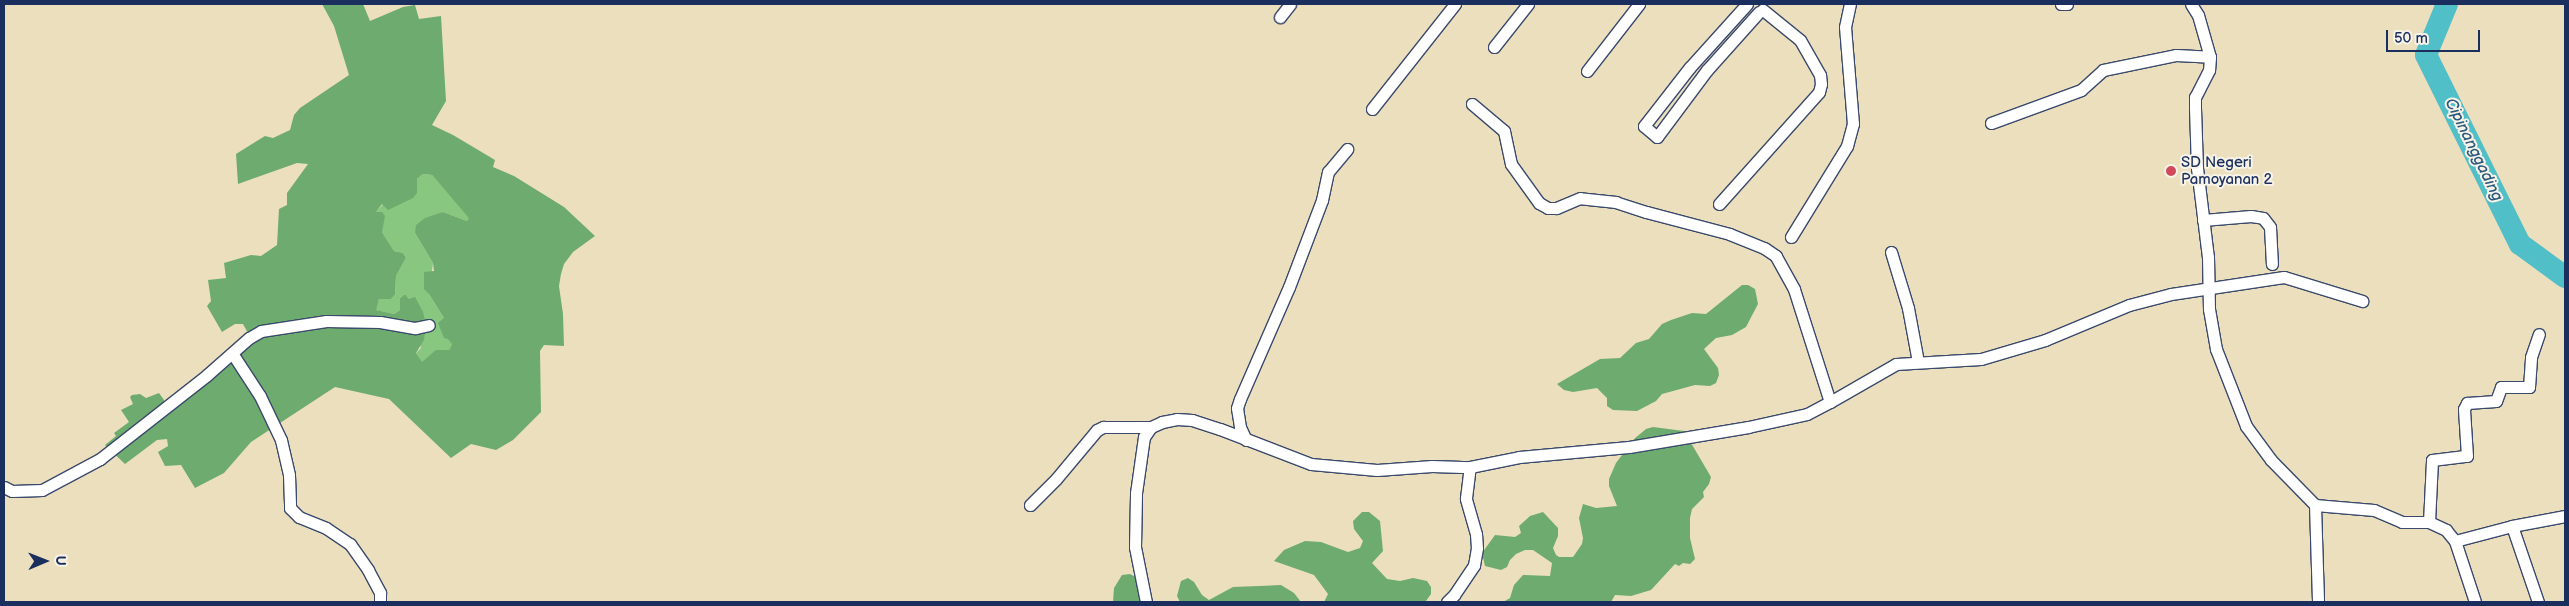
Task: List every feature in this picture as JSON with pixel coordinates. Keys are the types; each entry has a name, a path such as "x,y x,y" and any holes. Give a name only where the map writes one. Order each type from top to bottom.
{"street":[{"path":"1280,17 1290,4"},
{"path":"1372,109 1455,4"},
{"path":"1494,48 1528,4"},
{"path":"1587,72 1639,4"},
{"path":"1719,204 1819,92 1821,84 1820,75 1800,40 1763,8 1750,8 1748,4 1682,78 1644,126 1657,137 1694,86 1763,8"},
{"path":"1791,237 1847,146 1853,124 1845,27 1850,4"},
{"path":"2061,4 2068,4"},
{"path":"2191,4 2198,15 2210,57 2209,70 2195,96 2197,168 2208,257 2208,287 2212,332 2216,349 2246,426 2270,460 2314,505 2374,510 2402,522 2429,522 2451,535 2565,516"},
{"path":"1710,46 1720,56"},
{"path":"1991,123 2080,90 2103,70 2176,55 2210,57"},
{"path":"1682,78 1694,86"},
{"path":"1472,104 1504,131 1512,164 1539,203 1548,208 1556,208 1580,198 1616,202 1646,212 1730,234 1764,248 1776,256 1794,289 1830,402"},
{"path":"1246,440 1240,427 1237,408 1240,399 1289,287 1322,200 1328,172 1347,149"},
{"path":"2203,220 2251,216 2263,218 2270,227 2272,264"},
{"path":"1891,252 1908,308 1918,362"},
{"path":"1030,505 1097,430 1103,427 1151,427 1177,419 1192,420 1220,428 1246,440 1311,464 1377,470 1470,467 1519,457 1629,447 1748,427 1807,414 1896,364 1981,359 2045,340 2149,299 2208,287 2284,277 2362,301"},
{"path":"4,487 12,491 42,490 100,459 261,331 326,321 374,322 415,328 430,325"},
{"path":"2429,522 2432,460 2467,456 2465,405 2496,402 2501,387 2529,387 2531,357 2539,334"},
{"path":"232,353 260,396 281,440 289,475 290,508 299,517 326,528 350,544 368,570 380,593 380,602"},
{"path":"1146,602 1134,548 1136,493 1144,437 1151,427"},
{"path":"1446,602 1454,595 1474,565 1477,548 1476,534 1466,498 1470,467"},
{"path":"2314,505 2318,602"},
{"path":"2512,526 2538,602"},
{"path":"2451,535 2475,602"}],"green space":[{"path":"322,4 363,4 370,21 403,7 415,5 419,19 441,16 446,101 432,125 495,160 493,167 514,176 564,207 595,236 573,252 564,264 559,286 563,314 564,346 544,345 540,351 541,412 513,440 496,450 471,444 451,458 389,399 335,387 251,442 224,473 195,488 181,465 165,466 158,452 168,446 167,439 157,440 125,464 105,445 116,436 114,433 129,422 121,410 133,404 130,397 140,394 146,398 159,393 164,400 165,409 249,335 243,324 235,324 222,332 207,306 211,301 208,280 226,278 224,263 251,255 261,256 277,245 279,209 287,205 287,193 308,164 297,163 238,184 236,154 265,136 273,138 290,130 294,115 300,108 349,75 334,26","holes":["423,174 432,175 469,218 467,221 443,212 425,218 416,225 415,233 433,263 434,271 424,272 424,289 444,318 438,323 444,338 448,339 452,344 449,350 436,350 422,362 416,353 424,340 426,324 423,312 415,297 409,299 405,294 400,298 400,310 394,314 376,310 379,299 391,299 395,295 396,276 406,258 403,253 394,251 382,232 385,216 382,212 376,212 382,204 388,210 413,198 417,193 417,179"]},
{"path":"423,174 432,175 470,218 467,221 443,212 415,233 433,263 429,294 444,318 452,344 449,350 422,363 416,353 421,348 409,299 405,294 400,298 400,310 394,314 375,310 379,299 391,299 395,295 396,276 406,258 403,253 394,251 382,232 375,213 383,204 417,193 417,179"},
{"path":"1742,285 1748,285 1755,289 1758,304 1746,327 1732,335 1716,338 1704,349 1718,368 1719,375 1716,383 1710,386 1695,385 1662,394 1656,401 1637,411 1613,410 1607,406 1607,398 1597,388 1573,392 1564,390 1557,384 1600,359 1620,358 1636,343 1649,339 1662,324 1692,313 1706,314"},
{"path":"1653,427 1684,431 1711,477 1709,484 1703,492 1704,497 1692,509 1690,518 1690,538 1695,559 1690,564 1683,563 1679,566 1675,564 1651,590 1631,596 1615,595 1611,602 1503,602 1510,598 1514,585 1523,575 1550,576 1552,563 1533,550 1525,550 1516,554 1510,560 1507,567 1501,570 1485,566 1482,553 1495,535 1515,537 1521,533 1519,526 1530,516 1543,512 1558,528 1558,536 1553,548 1556,555 1559,557 1573,557 1582,544 1583,538 1579,518 1583,504 1596,508 1617,506 1609,486 1609,479 1616,463 1634,439 1646,429"},
{"path":"1362,512 1369,512 1380,521 1383,551 1372,563 1387,579 1400,581 1413,578 1427,581 1431,587 1431,594 1426,601 1324,602 1328,594 1314,575 1274,561 1284,550 1305,541 1321,542 1348,552 1360,548 1363,541 1354,529 1353,521"},
{"path":"1130,574 1143,581 1139,602 1113,602 1114,588 1122,575"},
{"path":"1188,578 1194,582 1202,595 1209,600 1233,587 1281,585 1294,593 1301,602 1180,602 1177,596 1181,581"}],"waterway":[{"name":"Cipinanggading","path":"2447,4 2426,55 2520,244 2565,277"}],"place":[{"name":"SD Negeri Pamoyanan 2","path":"2171,171"}]}
